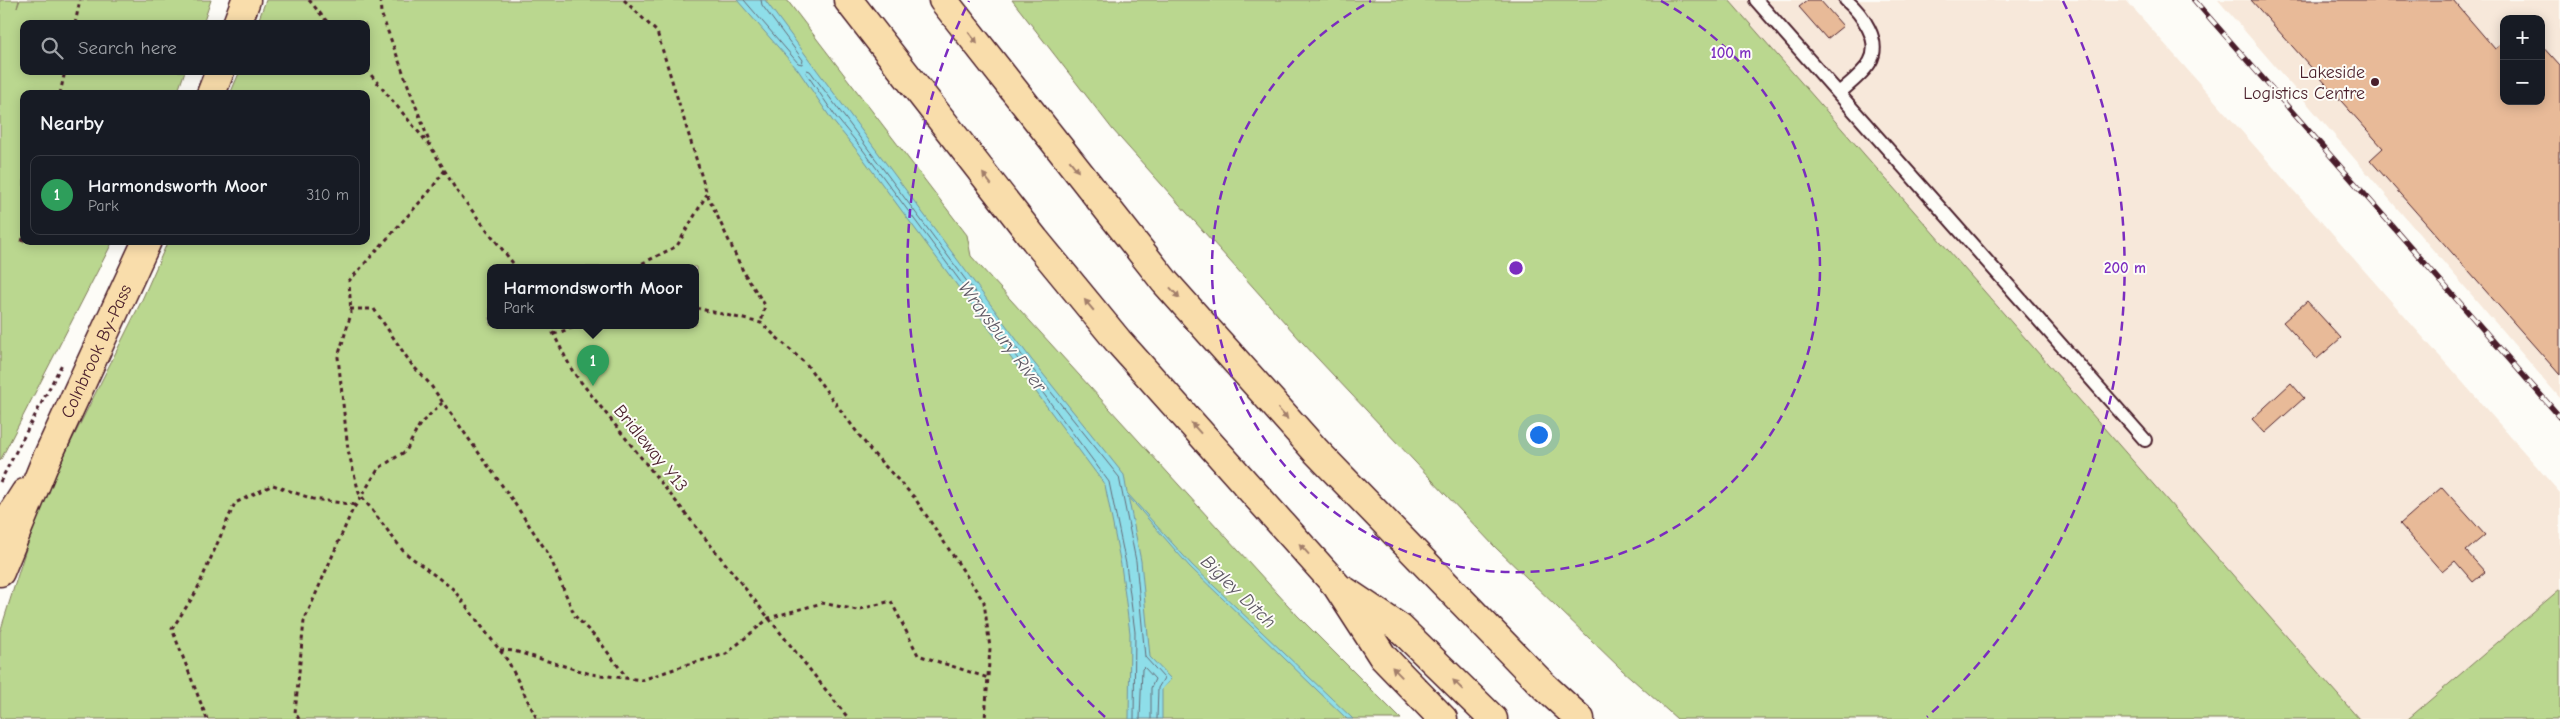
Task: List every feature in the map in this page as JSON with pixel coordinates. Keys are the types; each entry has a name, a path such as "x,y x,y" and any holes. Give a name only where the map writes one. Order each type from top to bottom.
{"main road":[{"path":"239,20 246,0"},
{"path":"848,0 1036,240 1112,333 1337,586 1383,657 1443,719"},
{"path":"943,0 1172,290 1316,451 1545,686 1580,719"},
{"path":"213,90 218,75"},
{"name":"Colnbrook By-Pass","path":"46,460 145,245"},
{"path":"0,532 46,460"},
{"path":"0,540 46,460"},
{"path":"0,572 46,460"},
{"path":"1337,586 1400,628 1493,719"}],"lane":[{"path":"1756,0 2145,440"},
{"path":"1839,93 1865,69 1873,52 1867,26 1846,0"}],"path":[{"path":"76,20 80,0"},
{"path":"309,0 326,20"},
{"path":"380,0 381,13 431,147"},
{"path":"624,0 657,32 707,194 744,273 766,305 760,324"},
{"path":"370,74 431,147 456,190 514,264"},
{"path":"61,90 64,75"},
{"path":"445,170 430,192 349,281 350,310 338,358 348,450 361,496 404,552 453,589 508,661 537,719"},
{"path":"641,264 677,246 707,194"},
{"path":"350,310 374,308 412,365 429,383 549,555 575,616 600,642 627,679"},
{"path":"699,309 760,324 807,364 871,451 914,497 984,602 990,648 985,719"},
{"name":"Bridleway Y13","path":"551,329 573,372 849,719"},
{"path":"554,334 569,329"},
{"path":"299,719 295,713 304,621 356,505 379,468 406,451 420,424 442,404"},
{"path":"207,719 172,629 196,592 235,503 273,485 313,500 356,505"},
{"path":"500,650 514,651 591,674 642,680 726,654 769,618 822,604 857,610 891,601 918,655 988,678"}],"shaded area":[{"path":"1729,0 2126,0 2560,493 2560,589 2408,719 2359,719"},
{"path":"2218,0 2560,0 2560,398"}],"green space":[{"path":"0,0 19,0 17,8 20,0 211,0 204,20 20,20 20,75 184,75 178,90 20,90 20,245 111,245 0,461"},
{"path":"266,0 787,0 967,235 971,256 1297,615 1401,719 0,719 0,632 31,533 57,470 141,302 166,245 370,245 370,90 232,90 238,75 370,75 370,20 258,20"},
{"path":"1012,0 1729,0 2359,719 1677,719 1622,670 1495,547 1303,343 1113,130"},
{"path":"2560,589 2560,719 2408,719"}],"water":[{"name":"Wraysbury River","path":"737,0 765,0 1031,359 1124,475 1127,493 1192,565 1353,719 1347,719 1190,567 1128,496 1141,561 1150,657 1171,679 1162,689 1162,719 1129,719 1130,633 1121,565 1105,485 859,153 832,120 798,70"}],"building":[{"path":"1808,0 1820,0 1843,26 1827,39 1799,7"},
{"path":"2251,0 2453,0 2495,49 2500,45 2500,105 2545,105 2545,49 2560,66 2560,375 2370,160 2383,148"},
{"path":"2307,301 2341,338 2317,359 2283,322"},
{"path":"2291,383 2304,398 2265,433 2252,419"},
{"path":"2442,487 2485,535 2466,551 2485,572 2473,582 2455,561 2442,572 2400,524"}],"railway":[{"path":"2194,0 2560,417"}],"place":[{"name":"Lakeside Logistics Centre","path":"2375,82"},
{"name":"Harmondsworth Moor","path":"593,386"}],"water label":[{"name":"Bigley Ditch","path":"1239,591"}]}
